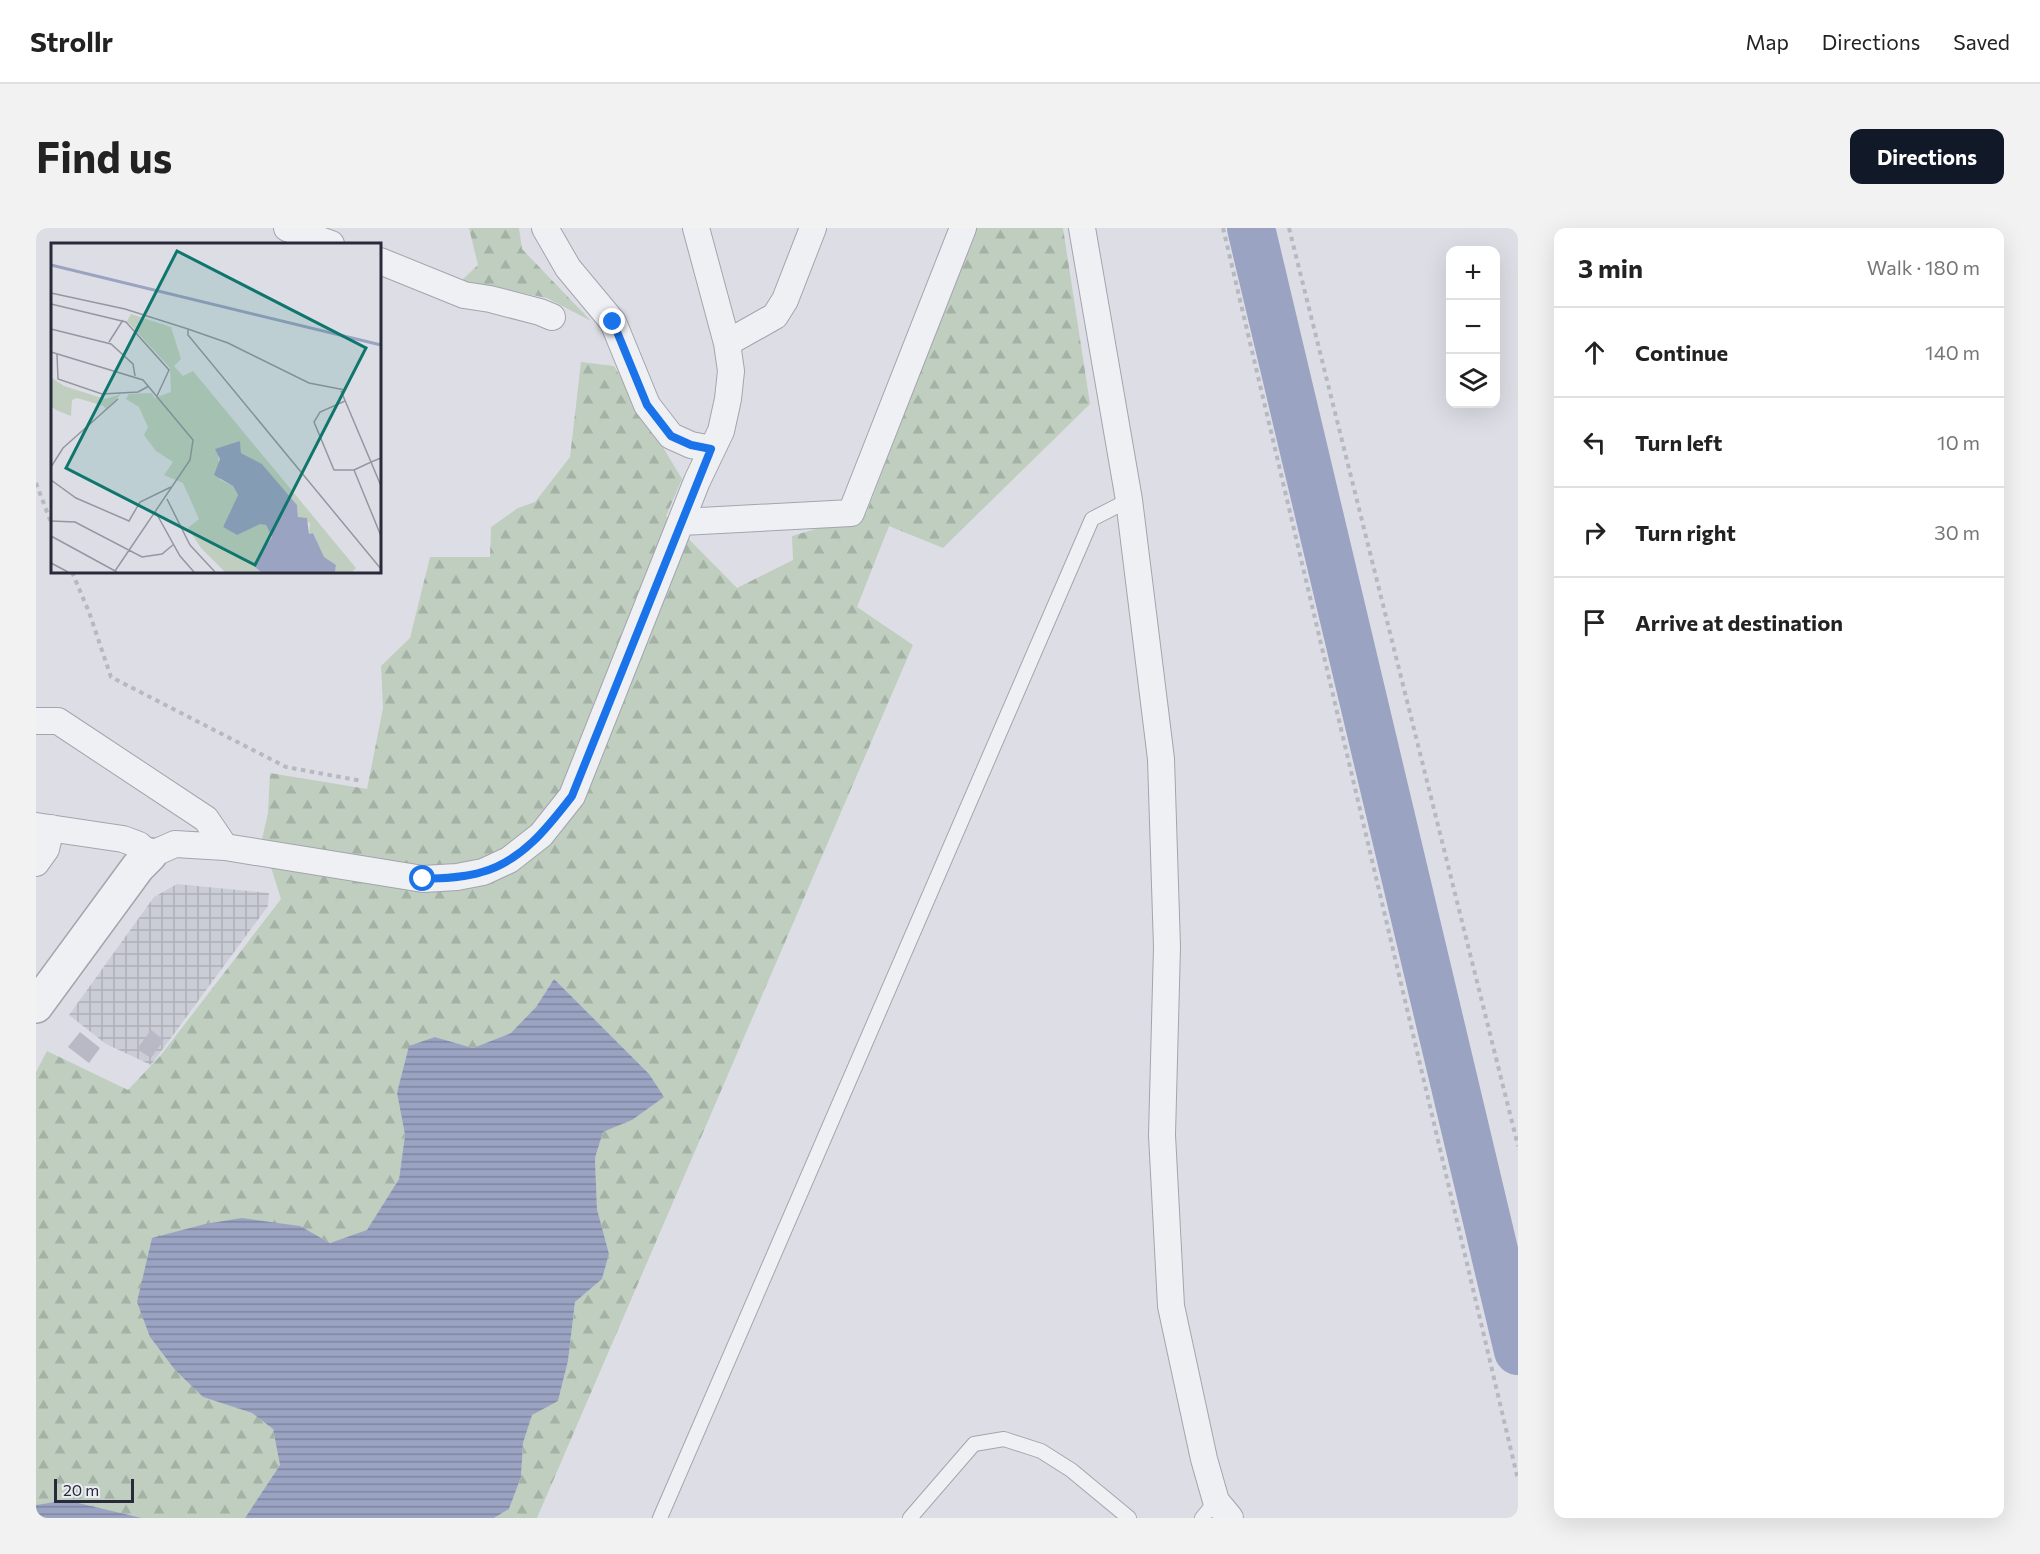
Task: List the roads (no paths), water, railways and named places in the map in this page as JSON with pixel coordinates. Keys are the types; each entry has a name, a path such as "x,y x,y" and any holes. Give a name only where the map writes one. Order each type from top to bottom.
{"street":[{"path":"287,228 328,243"},
{"path":"545,228 568,268 613,322 647,405 653,413 671,436 691,445 711,449"},
{"path":"36,1006 138,867 150,855 175,844 225,847 423,879 457,877 483,872 509,860 541,835 572,796 711,449 721,431 728,399 730,371 727,343 696,228"},
{"path":"727,343 775,316 785,300 813,228"},
{"path":"682,522 851,513 963,228"},
{"path":"1082,228 1129,500 1161,759 1167,947 1162,1135 1171,1306 1216,1512"},
{"path":"381,261 464,295 510,304 552,317"},
{"path":"36,721 58,722 206,819 225,847"},
{"path":"36,863 46,849 44,827 123,839 139,844 150,855"}],"lane":[{"path":"660,1518 1092,519 1129,500"},
{"path":"910,1518 974,1444 1004,1439 1041,1451 1071,1470 1129,1518"}],"water":[{"path":"554,979 649,1074 664,1097 632,1120 603,1132 595,1158 597,1209 609,1254 602,1279 575,1302 568,1361 558,1401 532,1415 523,1443 521,1477 509,1509 494,1518 245,1518 280,1465 273,1429 252,1413 203,1397 175,1370 150,1337 137,1302 152,1238 205,1224 242,1218 300,1226 330,1243 367,1230 399,1179 405,1135 397,1093 409,1046 435,1037 473,1048 511,1033 536,1007"},
{"path":"66,1500 142,1518 36,1518 36,1505"}],"waterway":[{"path":"1251,228 1518,1351"}]}
